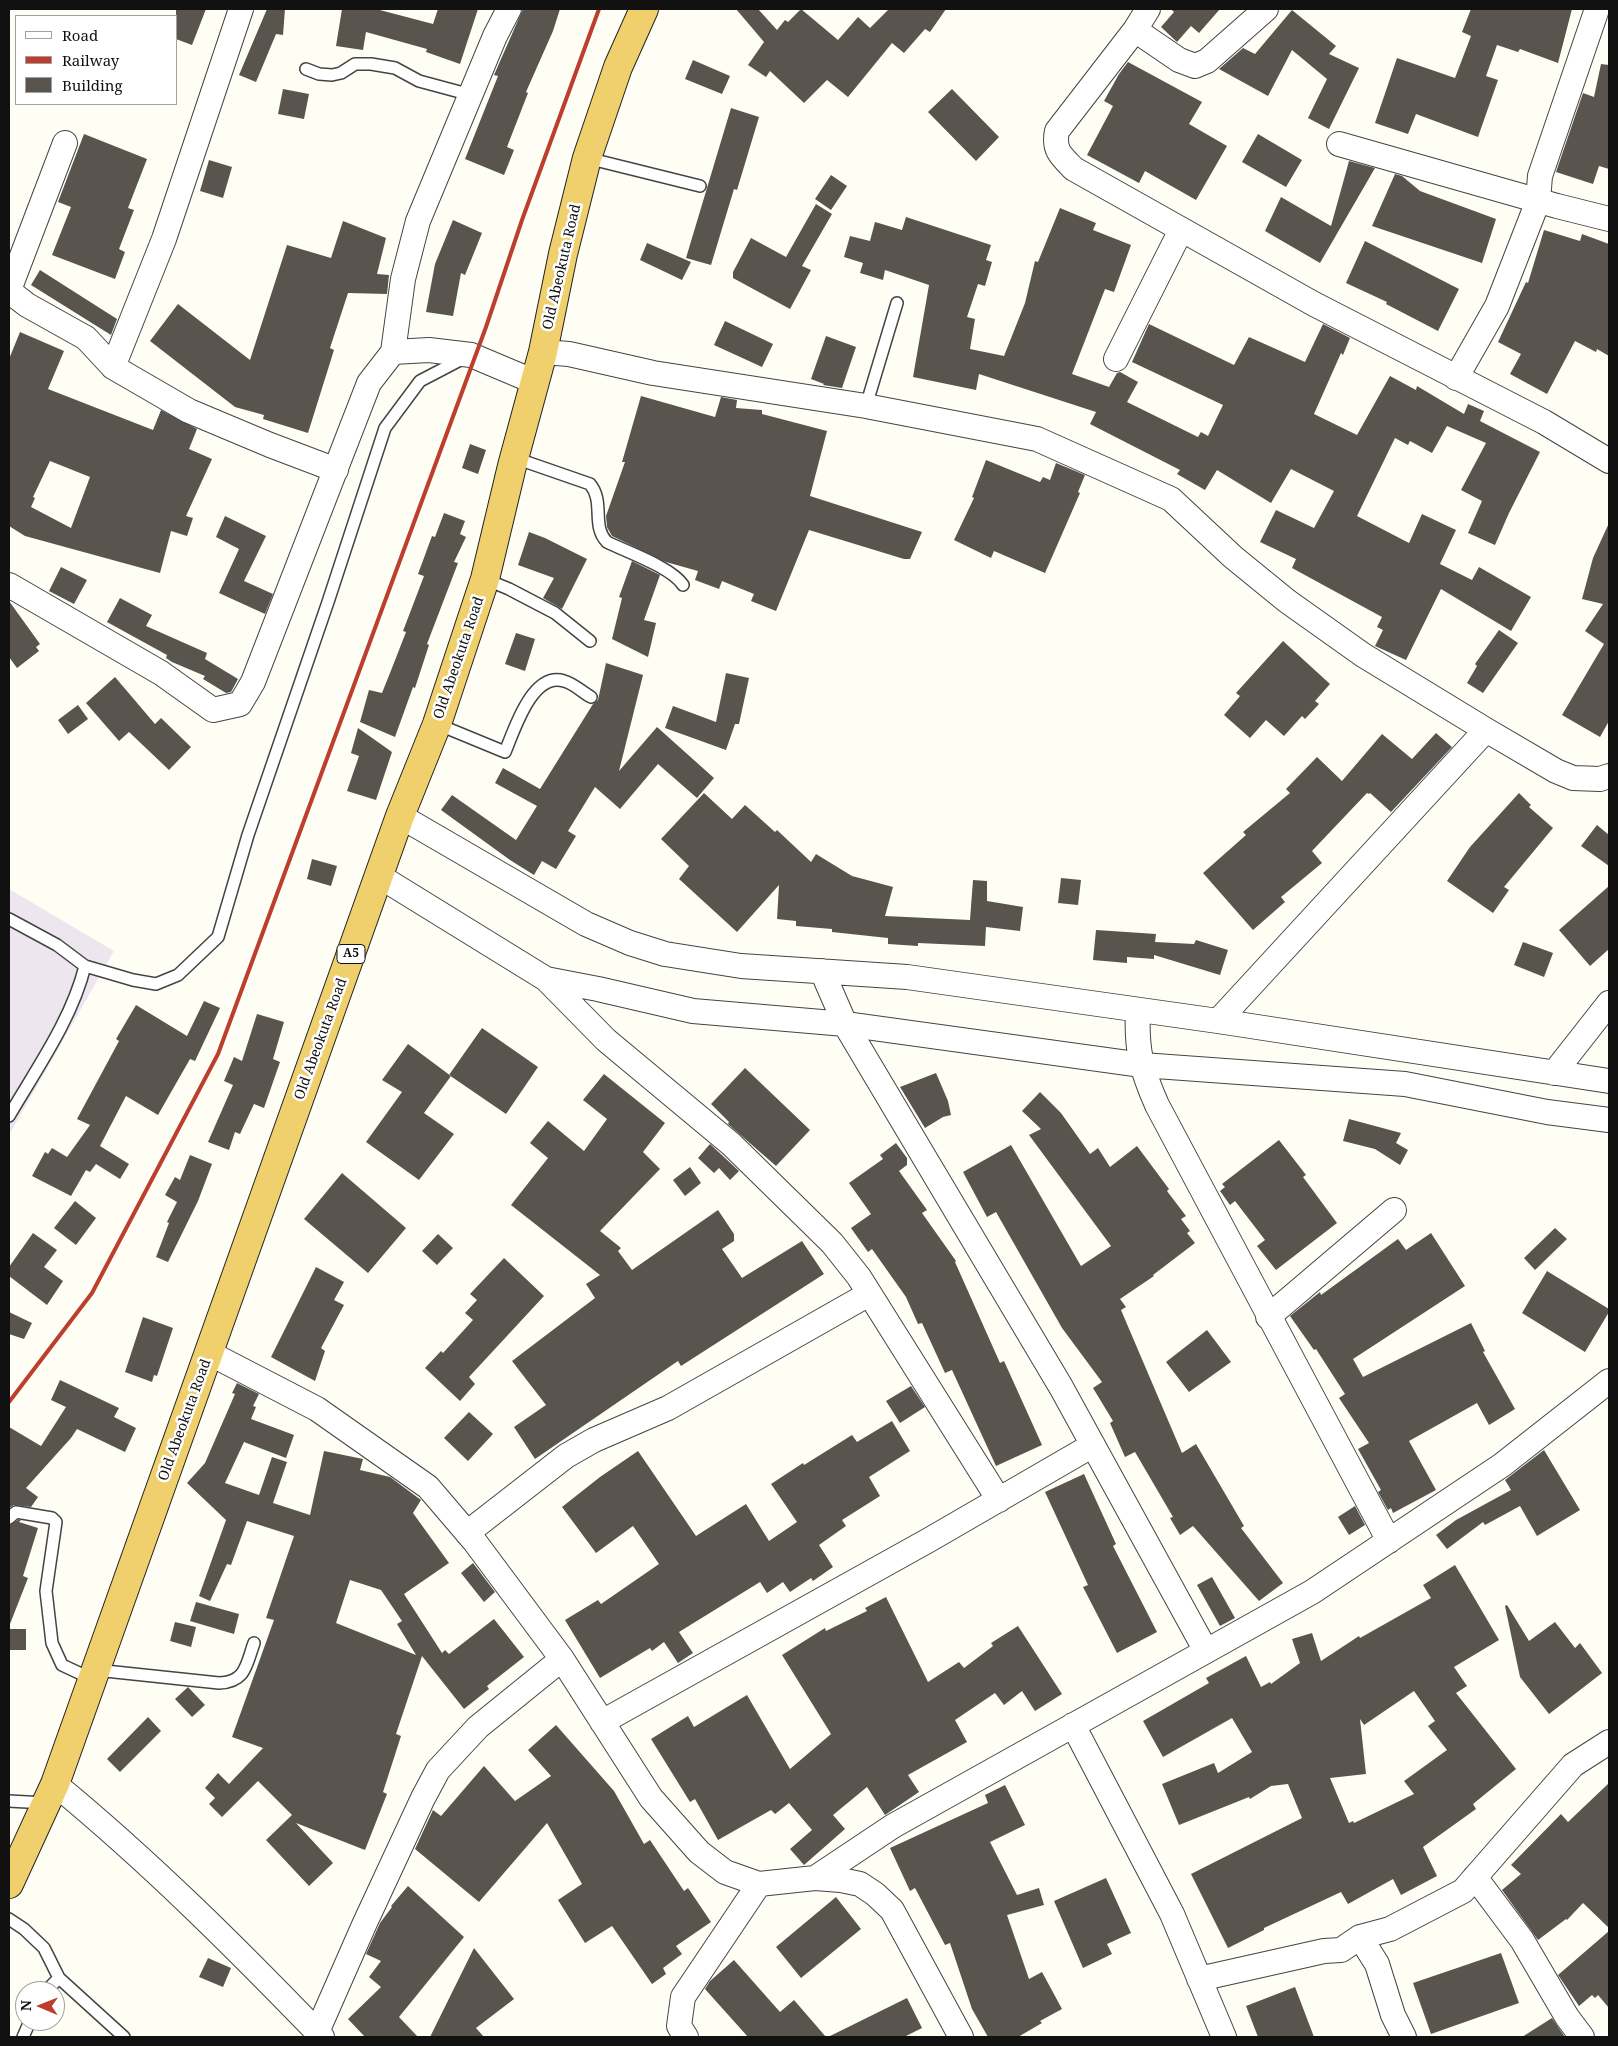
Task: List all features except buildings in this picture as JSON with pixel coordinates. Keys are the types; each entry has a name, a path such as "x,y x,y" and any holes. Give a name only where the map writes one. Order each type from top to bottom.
{"highway":[{"name":"Old Abeokuta Road","path":"9,1884 51,1794 400,816 437,724 486,580 543,352 563,254 587,158 618,67 644,9"}],"street":[{"path":"114,367 164,239 241,9"},
{"path":"9,585 161,673 213,710 240,704 253,682 369,383 393,352 403,279 418,221 495,36 509,9"},
{"path":"1148,9 1135,30 1057,131 1054,143 1060,154 1074,169 1314,304 1544,422 1609,461"},
{"path":"1135,30 1179,60 1195,66 1207,61 1266,9"},
{"path":"1456,378 1497,306 1538,200 1540,176 1597,9"},
{"path":"65,143 9,290 26,304 86,338 114,367 189,411 336,470"},
{"path":"1339,144 1609,219"},
{"path":"1116,359 1181,230"},
{"path":"393,352 429,350 471,355 535,382"},
{"path":"543,352 569,354 652,374 866,406 1037,439 1171,498 1233,557 1287,601 1362,655 1486,730 1556,771 1573,778 1600,779 1609,776"},
{"path":"1218,1021 1486,730"},
{"path":"400,816 586,924 630,943 665,954 741,966 907,977 1218,1021 1609,1081"},
{"path":"379,876 546,979 606,1040 731,1144 832,1243 869,1294 999,1500"},
{"path":"822,971 845,1024 1061,1387 1206,1651"},
{"path":"546,979 598,988 693,1011 845,1024 1142,1065 1405,1084 1547,1112 1609,1120"},
{"path":"1554,1073 1609,1003"},
{"path":"1138,1010 1136,1039 1146,1081 1157,1105 1389,1541"},
{"path":"1268,1316 1394,1210"},
{"path":"467,1533 566,1456 594,1440 668,1408 869,1294"},
{"path":"209,1353 317,1409 428,1487 467,1533 562,1660 651,1798 698,1852 724,1872 759,1884 815,1878 841,1880 860,1884 875,1894 892,1910 961,2037"},
{"path":"815,1878 893,1826 1312,1592 1502,1466 1609,1381"},
{"path":"602,1722 999,1500 1093,1445"},
{"path":"51,1794 106,1826 226,1940 320,2035 364,1926 423,1798 438,1770 478,1727 562,1660"},
{"path":"1073,1725 1172,1914 1224,2037"},
{"path":"1199,1979 1324,1951 1341,1950 1360,1937 1390,1929 1463,1891 1573,1765 1609,1742"},
{"path":"1475,1877 1522,1940 1567,2017 1582,2037"},
{"path":"686,2037 679,2026 683,1997 759,1884"},
{"path":"1360,1937 1377,1964 1393,2015 1404,2037"}],"lane":[{"path":"306,69 318,74 332,75 341,73 355,64 386,66 404,72 422,82 471,95"},
{"path":"587,158 700,186"},
{"path":"866,406 897,303"},
{"path":"9,919 57,944 85,966 133,980 156,984 178,975 218,937 248,835 325,611 385,428 420,381 471,355"},
{"path":"515,458 590,484 597,492 599,503 598,527 601,537 607,542 678,577 683,586"},
{"path":"486,580 510,589 555,613 590,641"},
{"path":"437,724 505,752 527,703 543,684 554,679 564,681 591,697"},
{"path":"9,1116 69,1009 81,982 85,966"},
{"path":"9,1518 16,1512 52,1518 56,1522 46,1591 52,1643 62,1666 94,1674 219,1683 232,1682 240,1677 243,1672 254,1642"},
{"path":"9,1801 51,1794"},
{"path":"9,1919 24,1929 44,1948 59,1978 124,2037"},
{"path":"56,1981 59,1978"}],"shaded area":[{"path":"9,889 114,951 9,1135"}],"railway":[{"path":"9,1402 92,1293 218,1054 486,327 522,220 599,9"}]}
